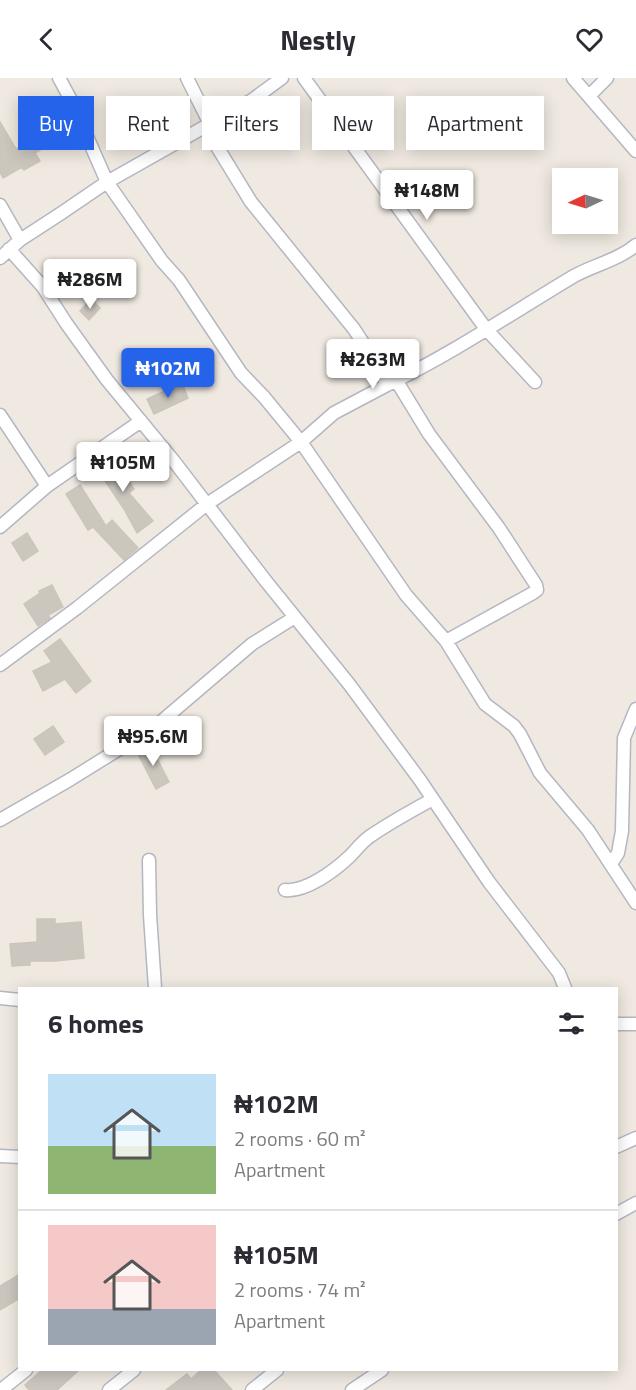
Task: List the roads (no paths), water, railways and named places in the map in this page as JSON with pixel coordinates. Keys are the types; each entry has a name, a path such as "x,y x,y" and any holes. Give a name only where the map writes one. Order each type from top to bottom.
{"street":[{"path":"59,78 107,182 162,261 179,280 241,373 301,442 406,595 446,640 485,704 514,726 520,734 540,773 588,830 631,889 636,903"},
{"path":"187,78 202,113"},
{"path":"257,96 282,78"},
{"path":"304,78 486,329 535,382"},
{"path":"573,78 636,151"},
{"path":"589,96 607,78"},
{"path":"202,128 107,182 20,240 4,254 43,287 94,363 349,684 433,799 489,882 559,973 565,987"},
{"path":"221,150 251,202 354,329 376,363 499,528 536,585 537,590 533,593 446,640"},
{"path":"0,205 20,240"},
{"path":"0,664 77,608 207,504 301,442 334,413 447,353 579,274 618,257 636,245"},
{"path":"0,415 47,486"},
{"path":"0,527 47,486 141,421"},
{"path":"0,820 156,726 252,644 295,617"},
{"path":"611,864 618,853 622,831 624,738 636,709"},
{"path":"285,890 298,890 324,877 348,858 366,839 393,820 433,799"},
{"path":"149,860 154,987"},
{"path":"0,998 18,1000"},
{"path":"618,1024 636,1024"},
{"path":"618,1146 636,1138"},
{"path":"0,1156 18,1157"},
{"path":"618,1213 636,1203"},
{"path":"1,1390 25,1371"},
{"path":"109,1390 133,1371"},
{"path":"252,1390 276,1371"},
{"path":"352,1390 380,1371"}]}
